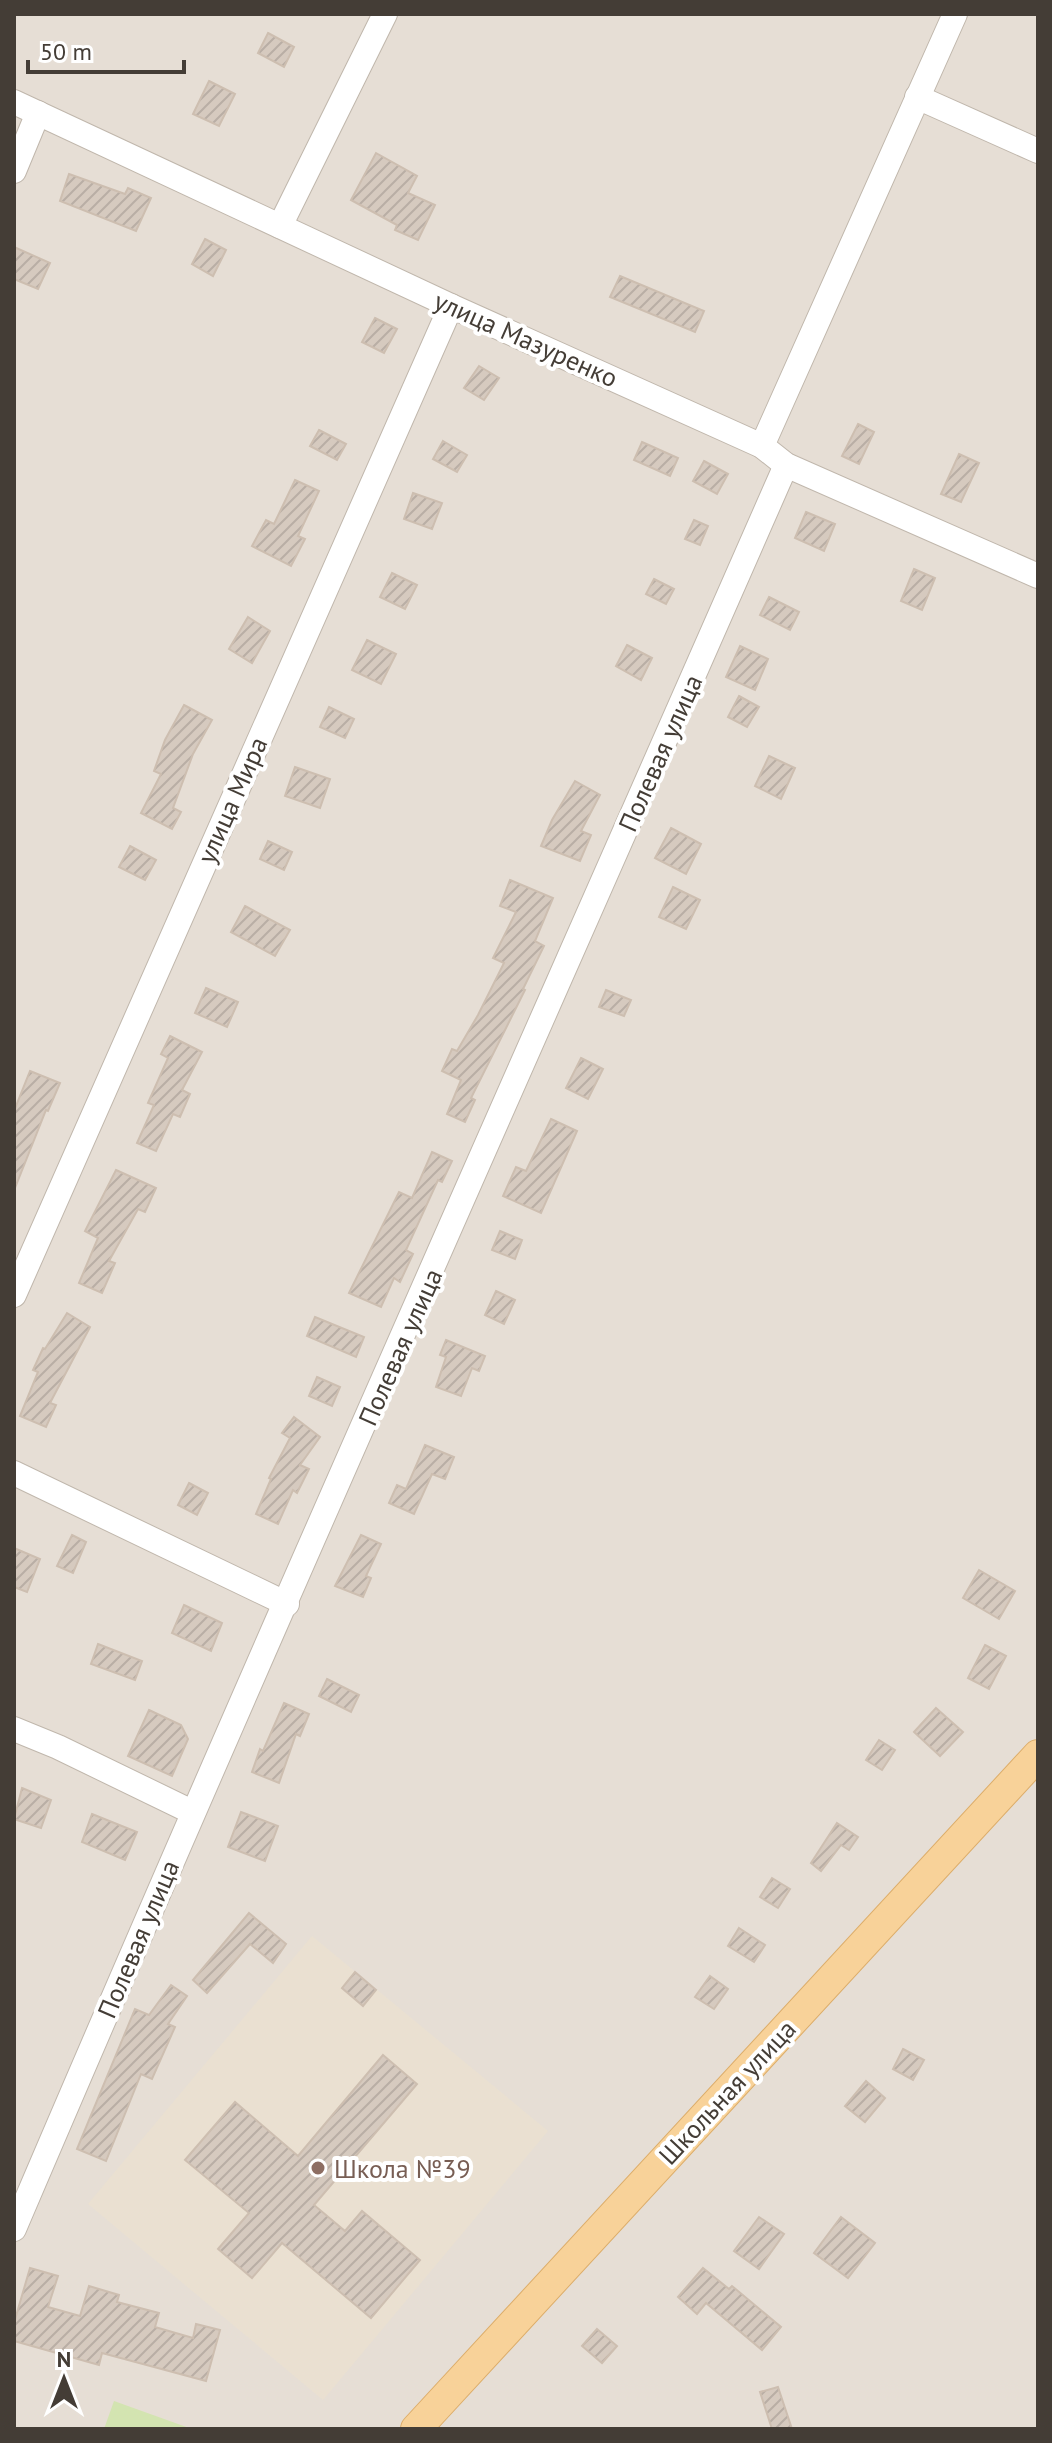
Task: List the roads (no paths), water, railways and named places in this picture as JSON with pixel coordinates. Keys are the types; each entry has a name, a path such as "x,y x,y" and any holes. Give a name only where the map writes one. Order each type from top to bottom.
{"main road":[{"name":"Школьная улица","path":"416,2429 1038,1755"}],"street":[{"path":"280,226 385,14"},
{"path":"762,446 955,14"},
{"path":"917,97 1038,151"},
{"name":"улица Мазуренко","path":"14,102 451,306 762,446 786,465 1038,576"},
{"path":"14,171 38,113"},
{"name":"улица Мира","path":"14,1295 451,306"},
{"name":"Полевая улица","path":"14,2229 192,1812 287,1604 786,465"},
{"path":"14,1473 287,1604"},
{"path":"14,1729 192,1812"}],"place":[{"name":"Школа №39","path":"318,2168"}]}
